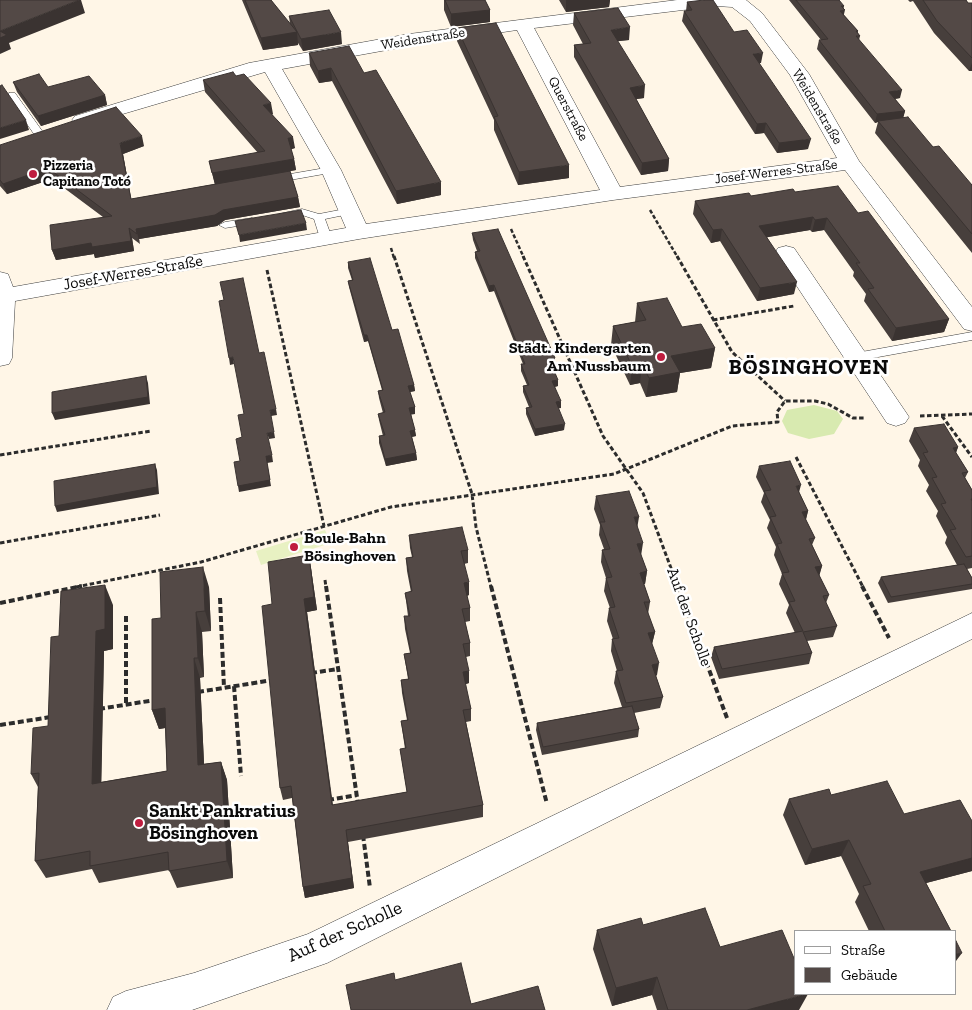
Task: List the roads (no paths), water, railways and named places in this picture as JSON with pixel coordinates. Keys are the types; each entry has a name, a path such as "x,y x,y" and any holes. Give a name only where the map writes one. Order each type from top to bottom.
{"street":[{"name":"Weidenstraße","path":"47,132 249,69 410,40 523,24 716,1 737,2 756,17 799,74 850,163"},
{"name":"Querstraße","path":"523,24 613,194"},
{"path":"271,66 331,170 359,232"},
{"name":"Josef-Werres-Straße","path":"2,288 262,250 323,228 359,232 638,190 850,163 972,323"},
{"path":"786,253 896,417"},
{"path":"0,358 2,288"},
{"name":"Auf der Scholle","path":"126,1010 194,990 314,950 972,625"}],"lane":[{"path":"12,95 47,132"},
{"path":"264,182 331,170"},
{"path":"225,225 302,212 323,228 350,211"},
{"path":"856,357 972,336"}],"place":[{"name":"Pizzeria Capitano Totó","path":"33,174"},
{"name":"Städt. Kindergarten Am Nussbaum","path":"661,357"},
{"name":"Boule-Bahn Bösinghoven","path":"294,547"},
{"name":"Sankt Pankratius Bösinghoven","path":"139,823"}],"district":[{"name":"BÖSINGHOVEN","path":"809,368"}]}
